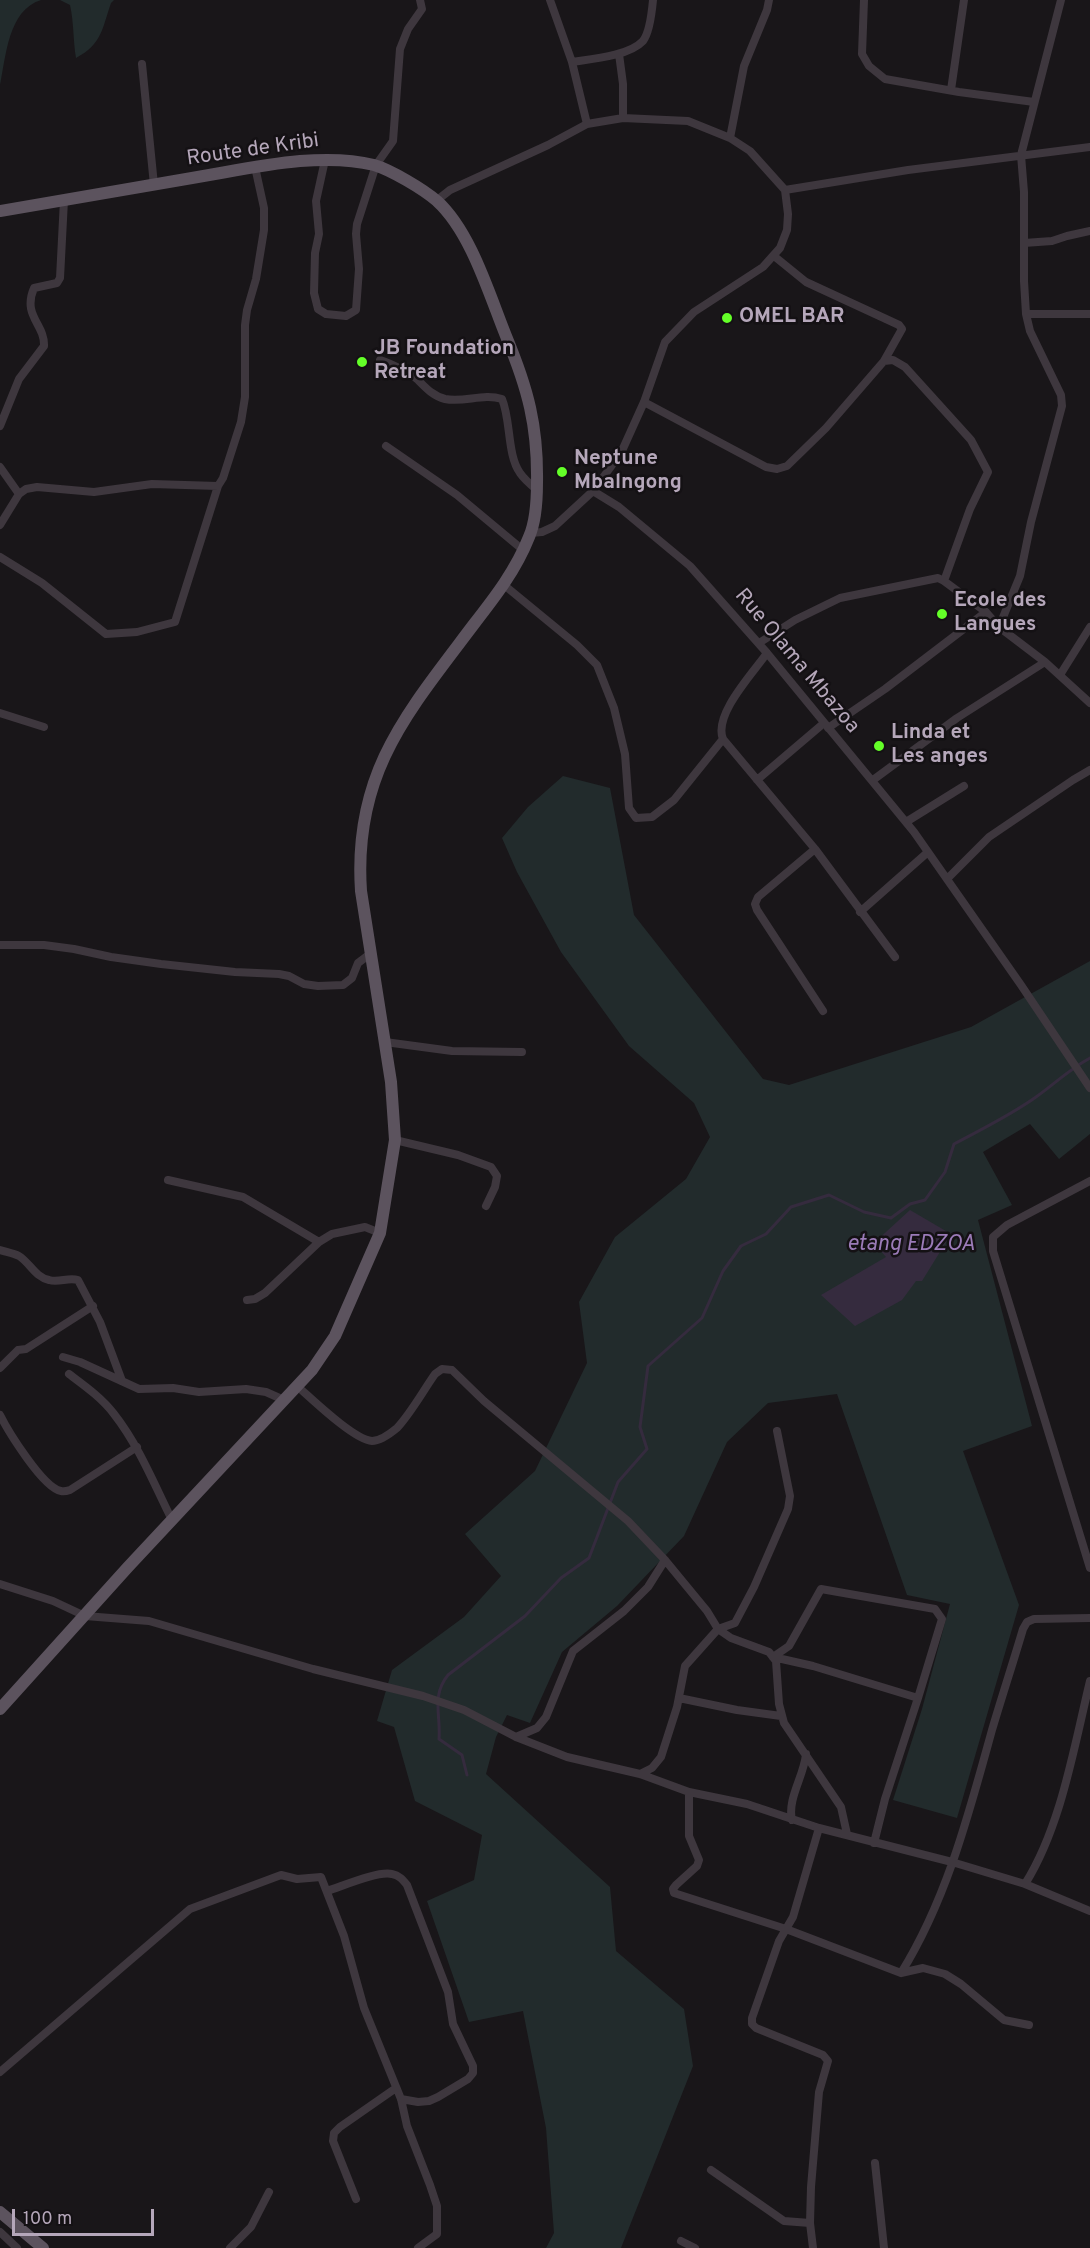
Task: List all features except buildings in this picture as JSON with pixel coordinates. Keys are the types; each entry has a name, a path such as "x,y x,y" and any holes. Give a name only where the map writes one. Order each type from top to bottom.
{"main road":[{"name":"Route de Kribi","path":"0,211 255,167 325,160 376,165 436,201 454,220 472,253 525,384 535,423 538,459 537,491 531,533 524,550 504,585 416,701 392,737 368,801 361,835 359,865 370,954 385,1042 395,1140 380,1233 335,1336 312,1370 0,1709"},
{"path":"0,2212 43,2248"}],"street":[{"path":"325,160 316,201 320,234 315,254 314,293 318,309 326,314 346,316 356,310 359,269 357,224 376,165 393,141 400,49 408,29 422,9 420,0"},
{"path":"550,0 572,62 587,124"},
{"path":"572,62 619,54 642,41 653,0"},
{"path":"730,138 744,66 769,0"},
{"path":"864,0 862,54 869,66 885,79 1034,102"},
{"path":"951,90 964,0"},
{"path":"999,627 1020,576 1031,522 1062,406 1061,395 1030,330 1026,314 1024,192 1021,154 1050,50 1061,0"},
{"path":"619,54 623,84 623,118"},
{"path":"142,64 154,185"},
{"path":"436,201 450,190 548,145 587,124 623,118 688,121 730,138 750,151 785,190 787,230 780,249 763,267 694,312 665,342 644,402 621,453 593,491 555,526 542,532 531,533"},
{"path":"785,190 1021,154 1090,147"},
{"path":"0,557 42,583 106,634 136,632 175,622 241,422 245,397 245,325 264,230 264,208 255,167"},
{"path":"0,426 19,379 44,346 44,340 32,316 32,292 34,288 57,283 60,278 64,200"},
{"path":"1024,243 1052,241 1090,231"},
{"path":"644,402 766,467 777,469 787,466 826,428 884,361 903,329 899,325 806,282 774,256"},
{"path":"1026,314 1090,315"},
{"path":"380,360 418,380 422,387 445,398 457,400 492,396 502,399 507,410 514,457 519,472 537,491"},
{"path":"884,361 893,360 905,367 970,440 988,472 970,509 944,580"},
{"path":"386,446 457,495 524,550"},
{"path":"0,467 19,494"},
{"path":"0,525 19,494 26,489 37,487 94,492 152,484 218,486"},
{"name":"Rue Olama Mbazoa","path":"593,491 619,507 682,558 767,652 906,822 1022,985 1088,1085"},
{"path":"759,643 795,620 840,598 930,578 944,580 986,612 999,627 1060,675 1090,703"},
{"path":"504,585 577,645 597,665 614,708 625,753 629,808 636,818 652,817 674,801 723,739"},
{"path":"757,780 826,726 885,689 986,612"},
{"path":"1060,675 1090,627"},
{"path":"767,652 728,707 721,723 723,739 815,849 895,957"},
{"path":"873,780 957,718 1045,663"},
{"path":"0,713 44,727"},
{"path":"947,879 989,837 1090,770"},
{"path":"906,822 964,786"},
{"path":"815,849 758,897 755,904 823,1011"},
{"path":"860,912 928,852"},
{"path":"0,945 44,945 151,963 279,974 289,976 304,984 318,986 343,985 352,978 358,963 370,954"},
{"path":"385,1042 452,1051 522,1052"},
{"path":"395,1140 458,1155 491,1167 497,1176 495,1187 486,1206"},
{"path":"168,1180 243,1197 319,1242"},
{"path":"1090,1181 1007,1225 993,1237 993,1251 1090,1568"},
{"path":"247,1300 255,1299 265,1293 319,1242 332,1234 359,1227 380,1233"},
{"path":"0,1250 17,1255 36,1274 49,1280 59,1281 72,1278 78,1280 93,1306 122,1381"},
{"path":"0,1368 18,1350 26,1348 93,1306"},
{"path":"63,1357 80,1362 139,1389 173,1388 199,1392 246,1389 266,1392 284,1400"},
{"path":"297,1386 345,1426 361,1437 373,1441 387,1436 398,1427 435,1374 442,1369 452,1370 484,1401 628,1521 665,1560 707,1611 717,1629 731,1638 769,1652 776,1661 781,1716 841,1807 847,1834"},
{"path":"69,1374 101,1400 114,1414 137,1447 172,1520"},
{"path":"0,1415 8,1430 43,1478 54,1489 62,1492 70,1490 137,1447"},
{"path":"640,1774 652,1768 661,1757 679,1698 685,1666 717,1629 735,1623 754,1587 788,1509 790,1496 777,1431"},
{"path":"516,1737 537,1728 546,1717 573,1651 624,1611 648,1587 665,1560"},
{"path":"0,1584 53,1601 85,1616 149,1621 313,1669 423,1696 464,1710 516,1737 567,1757 640,1774 688,1792 747,1804 819,1828 952,1862 1024,1884 1090,1911"},
{"path":"773,1657 789,1646 821,1589 935,1609 942,1619 885,1799 874,1843"},
{"path":"901,1973 934,1910 968,1818 1023,1629 1027,1622 1034,1619 1090,1618"},
{"path":"773,1657 813,1665 918,1698"},
{"path":"1024,1884 1039,1861 1045,1846 1070,1766 1090,1681"},
{"path":"679,1698 781,1716"},
{"path":"792,1820 789,1808 802,1774 806,1754"},
{"path":"688,1792 689,1836 699,1860 697,1866 676,1885 673,1889 674,1893 786,1929 901,1973 923,1968 945,1974 961,1984 1004,2020 1029,2025"},
{"path":"813,2248 810,2223 811,2187 819,2092 828,2061 823,2055 756,2028 752,2024 752,2018 779,1941 793,1917 819,1828"},
{"path":"327,1891 381,1874 393,1874 402,1879 407,1885 448,1992 453,2024 473,2066 473,2073 468,2079 429,2101 401,2099"},
{"path":"0,2072 190,1909 281,1875 297,1879 321,1877 344,1936 364,2007 401,2099 407,2126 437,2206 437,2234 418,2248"},
{"path":"356,2199 333,2141 334,2133 396,2088"},
{"path":"875,2163 884,2248"},
{"path":"711,2170 784,2221 810,2223"},
{"path":"230,2248 251,2227 269,2192"},
{"path":"0,2232 17,2248"},
{"path":"681,2241 695,2248"}],"shaded area":[{"path":"0,0 41,0 30,5 15,24 7,48 0,85"},
{"path":"60,0 114,0 100,35 85,53 76,58 70,5"},
{"path":"563,776 610,788 634,915 763,1079 789,1085 971,1027 1090,961 1090,1134 1059,1159 1030,1124 983,1152 1012,1205 978,1220 1032,1426 963,1451 1019,1605 957,1818 893,1800 922,1709 950,1604 907,1595 837,1394 768,1403 727,1442 684,1536 617,1606 562,1652 530,1723 507,1715 496,1737 486,1774 610,1887 616,1951 684,2009 693,2066 621,2248 546,2248 554,2233 546,2128 523,2011 469,2022 427,1901 474,1880 482,1835 415,1801 394,1727 377,1721 392,1670 464,1617 501,1576 465,1534 535,1471 587,1363 579,1302 615,1237 686,1179 710,1137 694,1103 629,1046 561,952 517,872 502,838 528,807"}],"water":[{"name":"etang EDZOA","path":"910,1210 951,1234 922,1281 916,1281 902,1300 855,1326 821,1295 886,1257 874,1243"}],"waterway":[{"path":"467,1775 462,1755 439,1739 438,1698 443,1683 448,1675 525,1616 561,1578 589,1558 618,1482 647,1449 640,1427 648,1366 702,1318 723,1271 741,1246 766,1234 791,1207 829,1195 864,1212 891,1218 910,1204 925,1200 945,1172 954,1144 1017,1110 1090,1058"}],"place":[{"name":"OMEL BAR","path":"727,318"},
{"name":"JB Foundation Retreat","path":"362,362"},
{"name":"Neptune Mbalngong","path":"562,472"},
{"name":"Ecole des Langues","path":"942,614"},
{"name":"Linda et Les anges","path":"879,746"}]}
